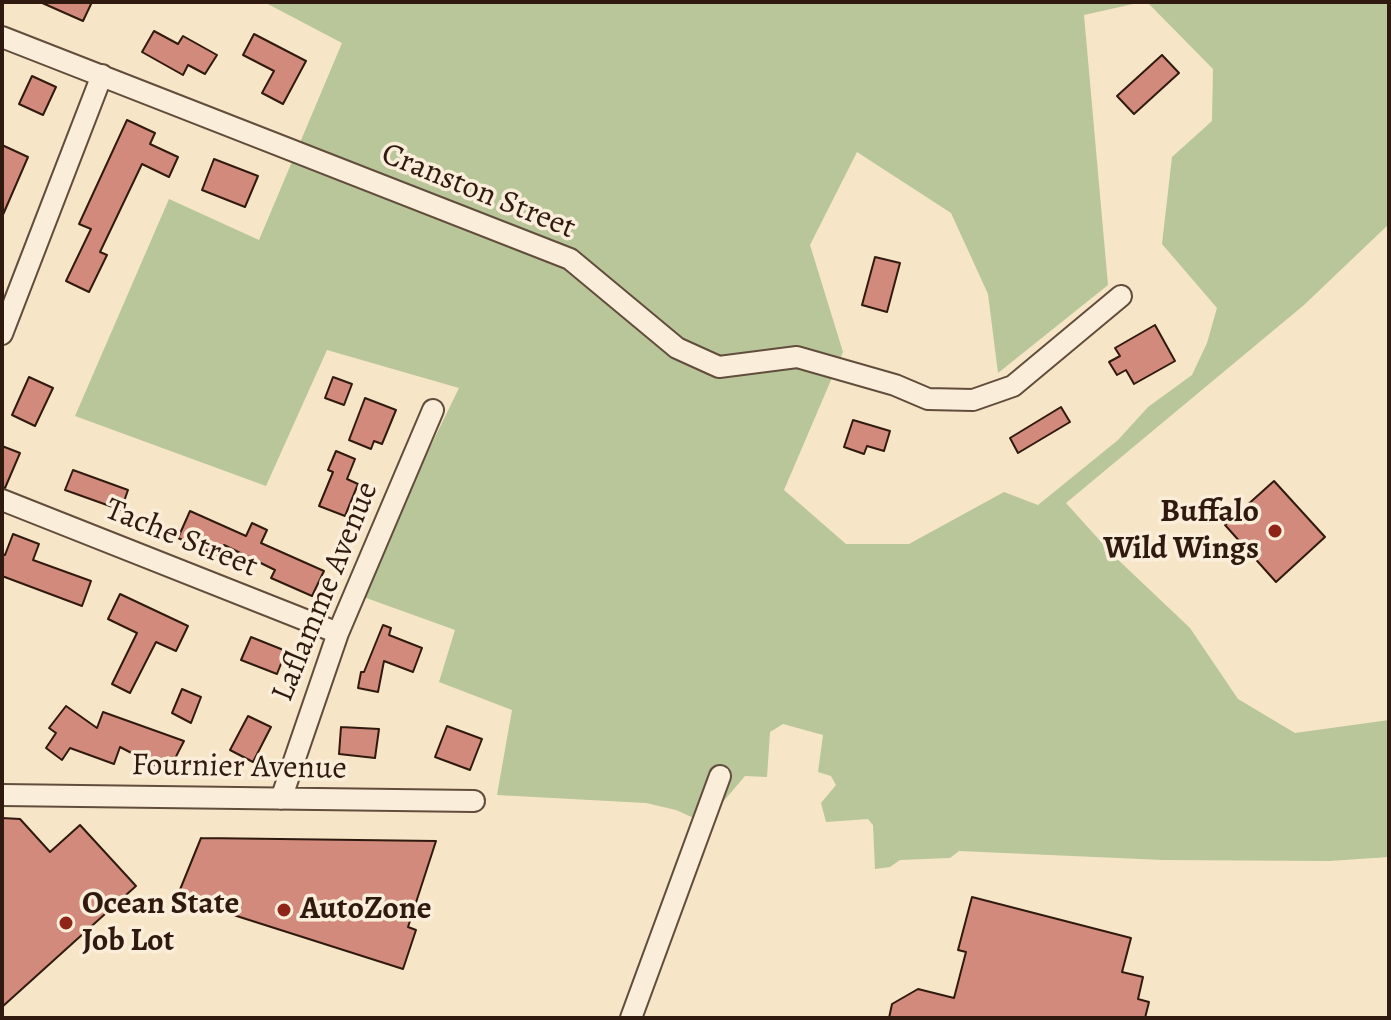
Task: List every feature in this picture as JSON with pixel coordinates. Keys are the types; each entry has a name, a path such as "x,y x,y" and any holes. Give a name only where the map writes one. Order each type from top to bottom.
{"street":[{"name":"Cranston Street","path":"2,37 570,259 677,348 719,367 797,357 895,385 928,399 973,400 1013,386 1121,296"},
{"path":"2,334 102,75"},
{"name":"Laflamme Avenue","path":"281,799 338,633 433,410"},
{"name":"Tache Street","path":"2,500 338,633"},
{"path":"631,1018 720,776"},
{"name":"Fournier Avenue","path":"2,795 474,801"}],"green space":[{"path":"264,2 1142,2 1084,15 1108,285 998,373 988,294 951,213 857,152 810,245 843,352 784,490 846,544 909,544 1004,492 1038,505 1118,440 1148,407 1192,375 1207,343 1217,308 1162,244 1172,157 1212,121 1213,69 1147,2 1389,2 1389,224 1304,305 1066,503 1113,555 1190,628 1238,699 1295,733 1389,720 1389,857 1329,861 1163,860 959,851 950,858 900,860 890,867 875,869 873,825 868,819 826,822 821,803 836,785 831,776 818,772 823,735 783,724 770,732 767,777 745,776 705,823 676,810 646,803 497,795 512,710 439,682 455,630 358,595 459,388 327,350 266,486 75,416 169,199 259,240 342,43"}],"building":[{"path":"40,2 92,2 83,21"},
{"path":"154,31 178,44 183,36 217,55 205,74 188,65 183,75 142,52"},
{"path":"254,34 306,61 283,104 262,93 274,71 243,55"},
{"path":"1162,55 1179,73 1134,114 1117,96"},
{"path":"32,76 56,87 43,115 19,104"},
{"path":"127,120 155,133 150,144 178,157 169,177 142,164 100,252 107,255 89,292 66,281 91,229 79,224"},
{"path":"2,145 28,157 2,217"},
{"path":"214,159 258,176 245,207 202,190"},
{"path":"875,257 900,263 887,312 862,305"},
{"path":"1155,325 1175,361 1134,384 1126,370 1117,375 1109,362 1120,356 1115,348"},
{"path":"29,377 53,388 35,426 12,415"},
{"path":"333,377 352,384 344,405 325,398"},
{"path":"365,398 396,410 382,444 374,441 371,449 349,440"},
{"path":"1061,407 1070,422 1018,453 1010,438"},
{"path":"853,420 890,431 884,451 867,446 864,454 844,447"},
{"path":"2,446 20,453 5,488 2,487"},
{"path":"336,451 355,459 347,479 358,484 345,516 319,506 333,472 328,470"},
{"path":"73,470 128,490 121,510 65,490"},
{"name":"Buffalo Wild Wings","path":"1274,481 1325,537 1276,582 1225,525"},
{"path":"190,511 246,536 252,523 267,530 261,543 324,571 312,596 271,578 275,570 224,545 219,556 178,538"},
{"path":"13,534 39,544 33,560 91,581 82,606 2,576 2,554 5,555"},
{"path":"120,594 188,626 176,651 156,642 130,693 112,684 137,633 108,619"},
{"path":"383,625 391,628 389,635 422,648 413,672 384,661 378,692 358,688 361,672 364,672"},
{"path":"251,637 286,651 277,674 241,660"},
{"path":"182,689 201,697 191,723 172,713"},
{"path":"66,706 97,728 103,712 184,741 168,772 120,747 114,764 70,748 62,760 46,748 56,733 49,728"},
{"path":"248,716 271,727 253,762 230,750"},
{"path":"447,726 482,739 470,770 435,757"},
{"path":"341,727 379,729 375,758 339,754"},
{"path":"2,818 20,819 50,852 80,825 136,886 2,1007"},
{"path":"201,838 436,841 408,927 416,930 403,969 177,897"},
{"path":"972,897 1131,938 1122,972 1143,977 1138,999 1149,1002 1145,1018 889,1018 892,1004 918,989 954,998 966,952 958,950"}],"place":[{"name":"Buffalo Wild Wings","path":"1275,531"},
{"name":"AutoZone","path":"284,910"},
{"name":"Ocean State Job Lot","path":"66,923"}]}
